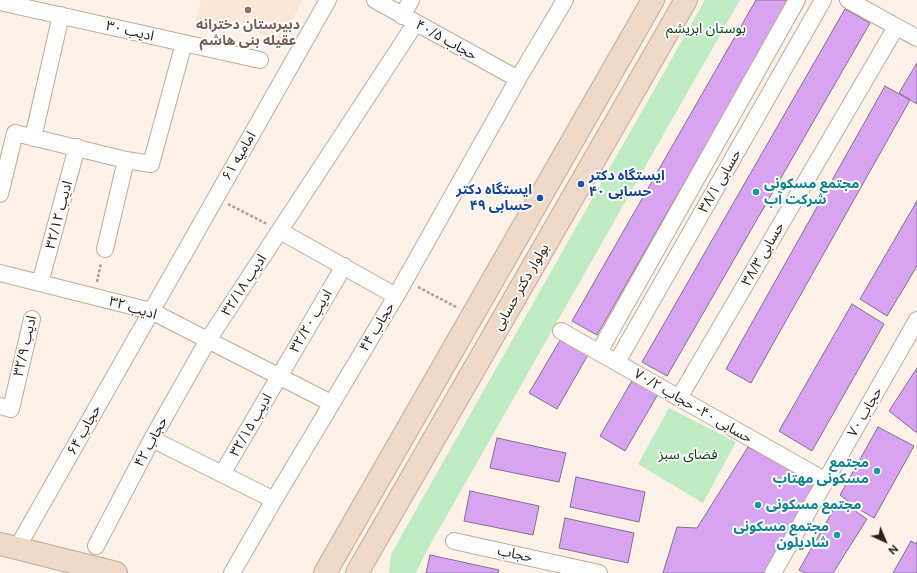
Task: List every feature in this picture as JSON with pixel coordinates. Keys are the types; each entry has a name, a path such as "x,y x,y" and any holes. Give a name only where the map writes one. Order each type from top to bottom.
{"main road":[{"name":"بولوار دکتر حسابی","path":"325,573 653,0"},
{"name":"بولوار دکتر حسابی","path":"364,567 686,0"},
{"path":"632,38 657,52"},
{"path":"8,546 116,573"}],"street":[{"name":"امامیه ۶۱","path":"151,311 328,0"},
{"name":"حجاب ۴۰/۵","path":"375,0 518,79"},
{"name":"ادیب ۳۲/۱۸","path":"208,340 280,230 409,20 412,0"},
{"name":"حجاب ۴۴","path":"232,573 331,403 396,296 518,79 565,0"},
{"name":"حسابی ۳۸/۱","path":"599,352 797,0"},
{"name":"حسابی ۳۸/۱","path":"617,362 823,0"},
{"path":"848,0 917,38"},
{"name":"ادیب ۳۰","path":"0,2 260,60"},
{"path":"33,138 61,16"},
{"name":"حسابی ۳۸/۳","path":"679,398 896,26"},
{"path":"0,194 15,134 77,147 126,160 151,164 184,43"},
{"name":"ادیب ۳۲/۱۲","path":"40,283 77,147"},
{"path":"105,249 126,160"},
{"path":"280,230 396,296"},
{"name":"ادیب ۳۲/۲۰","path":"279,376 344,266"},
{"name":"ادیب ۳۲","path":"0,273 151,311 331,403"},
{"name":"حجاب ۶۴","path":"8,546 151,311"},
{"name":"ادیب ۳۲/۹","path":"5,407 32,319"},
{"name":"حجاب ۷۰","path":"773,573 826,481 913,337 917,320"},
{"name":"حسابی ۴۰- حجاب ۷۰/۲","path":"561,331 826,481"},
{"name":"حجاب ۴۲","path":"96,546 152,439 208,340"},
{"name":"ادیب ۳۲/۱۵","path":"222,474 279,376"},
{"path":"152,439 274,500"},
{"name":"حجاب","path":"454,541 599,573"}],"path":[{"path":"215,198 280,230"},
{"path":"93,296 105,249"},
{"path":"405,280 473,315"}],"shaded area":[{"name":"دبیرستان دخترانه عقیله بنی هاشم","path":"201,0 303,0 281,39 196,21"}],"green space":[{"name":"بوستان ابریشم","path":"705,0 740,0 425,554 416,573 389,573 391,554"},
{"name":"فضای سبز","path":"669,408 736,442 703,503 638,464"}],"building":[{"path":"756,0 789,0 597,335 572,321"},
{"name":"مجتمع مسکونی شرکت آب","path":"845,9 870,23 667,376 642,362"},
{"path":"917,63 917,104 899,93"},
{"name":"مجتمع مسکونی شرکت آب","path":"885,86 910,100 751,383 726,369"},
{"path":"917,201 917,266 887,316 860,299"},
{"path":"852,304 884,324 812,451 779,431"},
{"path":"562,337 589,353 557,409 529,393"},
{"path":"917,368 917,433 889,411"},
{"path":"633,379 658,394 625,451 600,436"},
{"name":"مجتمع مسکونی مهتاب","path":"878,427 914,446 874,518 857,508 840,495"},
{"path":"497,438 566,453 559,482 490,468"},
{"name":"مجتمع مسکونی","path":"748,447 817,484 765,573 663,573 677,527 697,528"},
{"path":"576,477 645,492 639,522 570,507"},
{"path":"470,491 539,506 533,535 464,521"},
{"name":"مجتمع مسکونی شادیلون","path":"839,500 867,519 833,573 805,573 799,570"},
{"path":"565,518 634,533 628,563 559,548"},
{"path":"911,541 916,544 917,541 917,573 893,573"},
{"path":"430,555 499,570 498,573 426,573"}],"place":[{"name":"دبیرستان دخترانه عقیله بنی هاشم","path":"248,10"},
{"name":"ایستگاه دکتر حسابی ۴۰","path":"581,184"},
{"name":"مجتمع مسکونی شرکت آب","path":"756,192"},
{"name":"ایستگاه دکتر حسابی ۴۹","path":"540,198"},
{"name":"مجتمع مسکونی مهتاب","path":"877,471"},
{"name":"مجتمع مسکونی","path":"758,505"},
{"name":"مجتمع مسکونی شادیلون","path":"837,535"}]}
